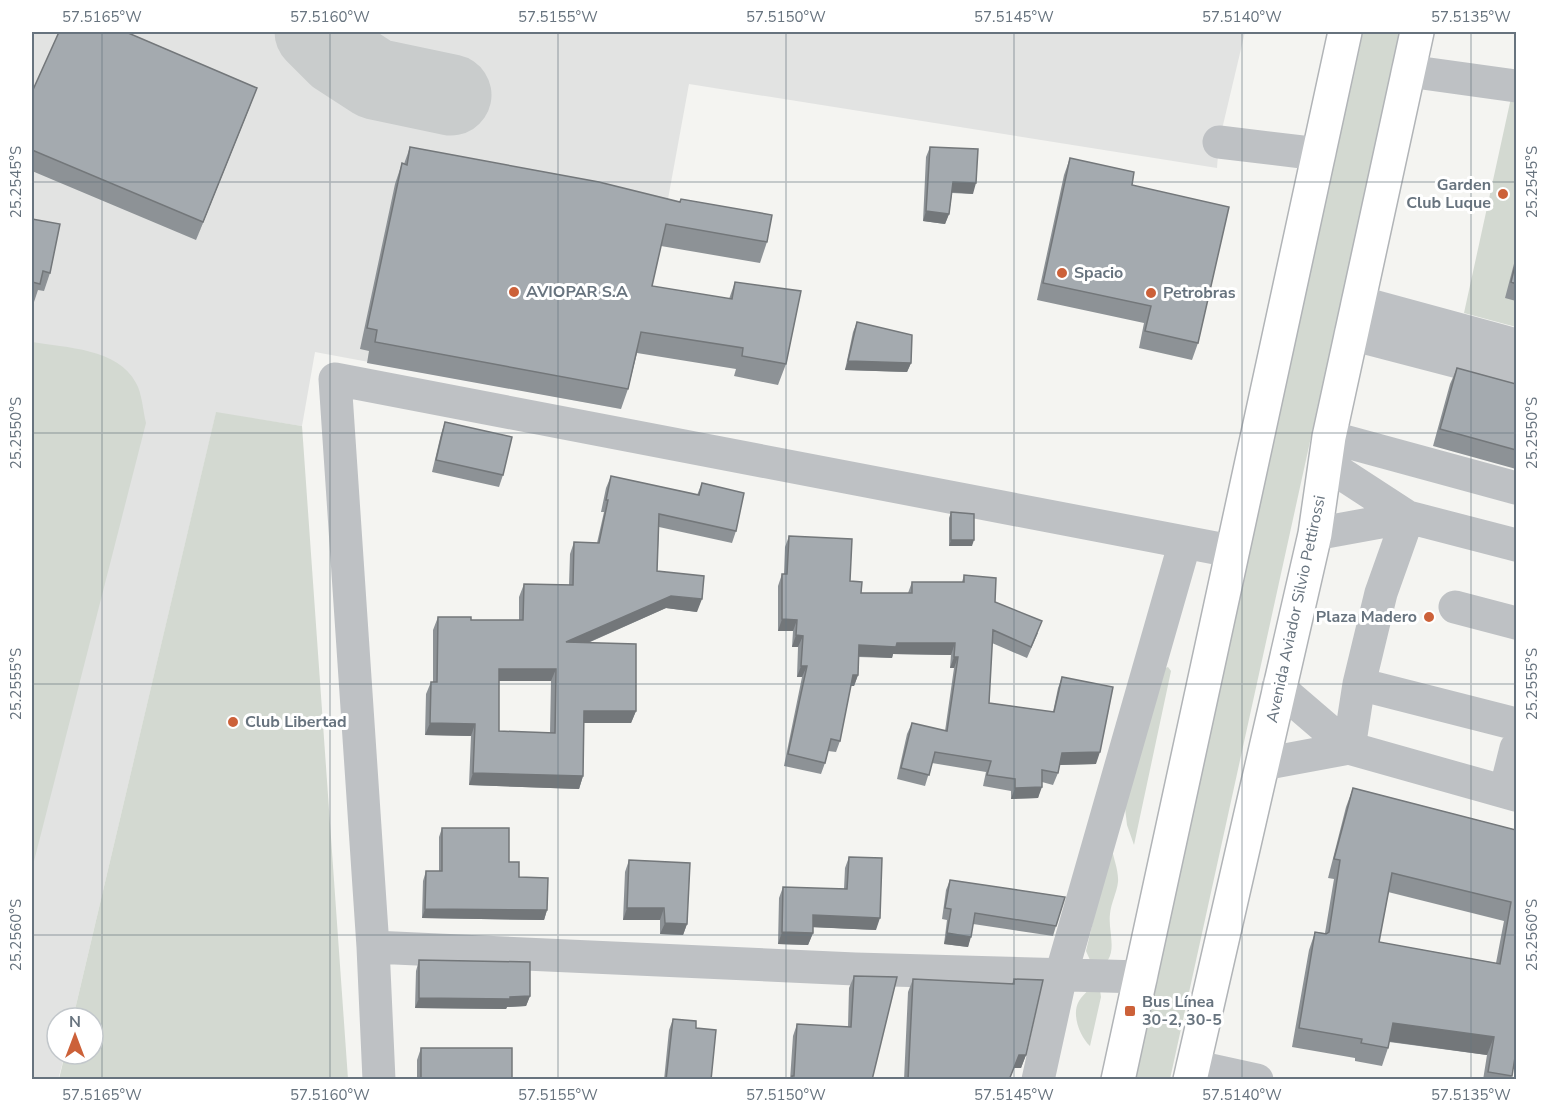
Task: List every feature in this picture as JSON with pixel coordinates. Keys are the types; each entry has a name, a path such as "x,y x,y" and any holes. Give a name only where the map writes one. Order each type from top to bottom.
{"highway":[{"path":"1118,1080 1231,551 1346,32"},
{"name":"Avenida Aviador Silvio Pettirossi","path":"1192,1073 1263,764 1278,687 1315,534 1327,450 1417,32"}],"street":[{"path":"1408,71 1516,86"},
{"path":"1221,140 1219,142 1318,154"},
{"path":"1358,302 1516,345"},
{"path":"1351,334 1516,377"},
{"path":"1426,354 1449,378 1516,396"},
{"path":"379,1080 373,947 335,379 1231,551"},
{"path":"1327,450 1516,488"},
{"path":"1327,450 1408,517"},
{"path":"1349,748 1359,684 1381,593 1408,517"},
{"path":"1315,534 1408,517 1516,545"},
{"path":"1038,1080 1061,975 1185,542"},
{"path":"1455,607 1516,624"},
{"path":"1359,684 1516,723"},
{"path":"1278,687 1349,748 1511,793 1516,748"},
{"path":"1263,764 1349,748"},
{"path":"373,947 855,969 1141,977"},
{"path":"1192,1073 1257,1080"}],"shaded area":[{"path":"32,32 1245,32 1219,142 1217,168 689,84 664,221 621,409 315,352 302,426 216,413 76,1006 45,1006 45,1066 62,1066 58,1080 32,1079"},
{"path":"1363,32 1400,32 1170,1079 1133,1080"},
{"name":"Garden Club Luque","path":"1516,75 1516,327 1464,313"},
{"path":"32,342 75,348 104,356 117,363 128,371 138,387 146,423 32,869"},
{"name":"Club Libertad","path":"216,412 302,426 348,1079 59,1079 62,1066 105,1066 105,1006 76,1006"},
{"path":"1168,667 1171,671 1134,845 1127,825 1125,808 1163,669"},
{"path":"1111,845 1118,878 1110,914 1112,944 1110,955 1108,960 1090,960 1086,951"},
{"path":"1089,989 1100,990 1101,997 1090,1046 1080,1031 1076,1019 1079,1001"}],"building":[{"path":"59,32 126,32 257,88 203,222 32,150 32,92"},
{"name":"AVIOPAR S.A","path":"410,147 599,182 680,202 681,199 772,215 767,242 666,224 652,286 732,299 735,282 801,291 786,364 742,356 743,348 641,332 628,389 375,342 377,330 367,328 402,163 407,165"},
{"path":"930,147 978,149 976,183 953,182 949,214 926,211"},
{"path":"1070,158 1134,172 1132,185 1229,207 1198,343 1145,331 1151,306 1043,283"},
{"path":"32,219 60,224 50,273 43,271 40,284 32,282"},
{"path":"1516,261 1516,284 1511,282"},
{"path":"857,322 912,335 911,363 848,361"},
{"path":"1457,368 1516,384 1516,450 1440,429"},
{"path":"445,422 512,437 503,475 436,460"},
{"path":"611,476 699,495 702,483 744,493 736,531 659,514 657,571 704,576 702,599 671,596 566,642 636,644 636,711 584,711 583,776 473,773 475,724 430,723 431,682 437,682 438,617 471,617 471,620 523,620 524,584 573,585 574,542 599,543 608,500 606,500","holes":["499,669 556,669 555,733 499,731"]},
{"path":"951,512 974,514 974,540 951,540"},
{"path":"789,536 852,539 850,581 862,582 861,593 912,593 912,582 964,582 964,575 996,578 995,602 1042,621 1031,647 993,630 989,703 1054,712 1062,677 1113,687 1100,752 1062,753 1058,773 1042,770 1042,787 1015,788 1015,779 987,775 991,761 935,752 929,775 901,768 912,723 947,731 958,657 954,657 955,643 897,643 896,647 859,645 858,675 853,675 840,741 831,739 825,763 788,754 807,666 801,666 803,636 796,635 797,620 782,619 782,574 787,574"},
{"path":"1353,788 1516,830 1516,1051 1512,1076 1488,1072 1494,1037 1393,1023 1388,1048 1361,1043 1362,1039 1299,1028 1315,932 1326,934 1329,932 1340,860 1334,859","holes":["1392,873 1511,902 1500,964 1379,942"]},
{"path":"442,828 509,828 509,862 519,862 519,877 548,878 547,910 425,909 426,871 442,871"},
{"path":"849,857 882,858 880,918 813,915 813,933 782,932 783,887 847,889"},
{"path":"629,860 690,863 687,924 665,923 664,908 627,908"},
{"path":"950,880 1065,897 1056,926 975,913 971,937 947,933 951,909 945,908"},
{"path":"419,960 530,962 530,996 510,997 510,999 419,998"},
{"path":"854,976 897,977 872,1080 792,1080 797,1024 851,1027"},
{"path":"913,979 1014,984 1014,979 1043,980 1026,1055 1019,1055 1009,1080 908,1080"},
{"path":"673,1019 696,1021 696,1028 716,1030 711,1080 666,1080"},
{"path":"421,1048 512,1048 512,1080 421,1080"}],"taxiway":[{"path":"315,32 338,55 375,79 451,95"}],"place":[{"name":"Garden Club Luque","path":"1503,194"},
{"name":"Spacio","path":"1062,273"},
{"name":"AVIOPAR S.A","path":"514,292"},
{"name":"Petrobras","path":"1151,293"},
{"name":"Plaza Madero","path":"1429,617"},
{"name":"Club Libertad","path":"233,722"},
{"name":"Bus Línea 30-2, 30-5","path":"1130,1011"}]}
